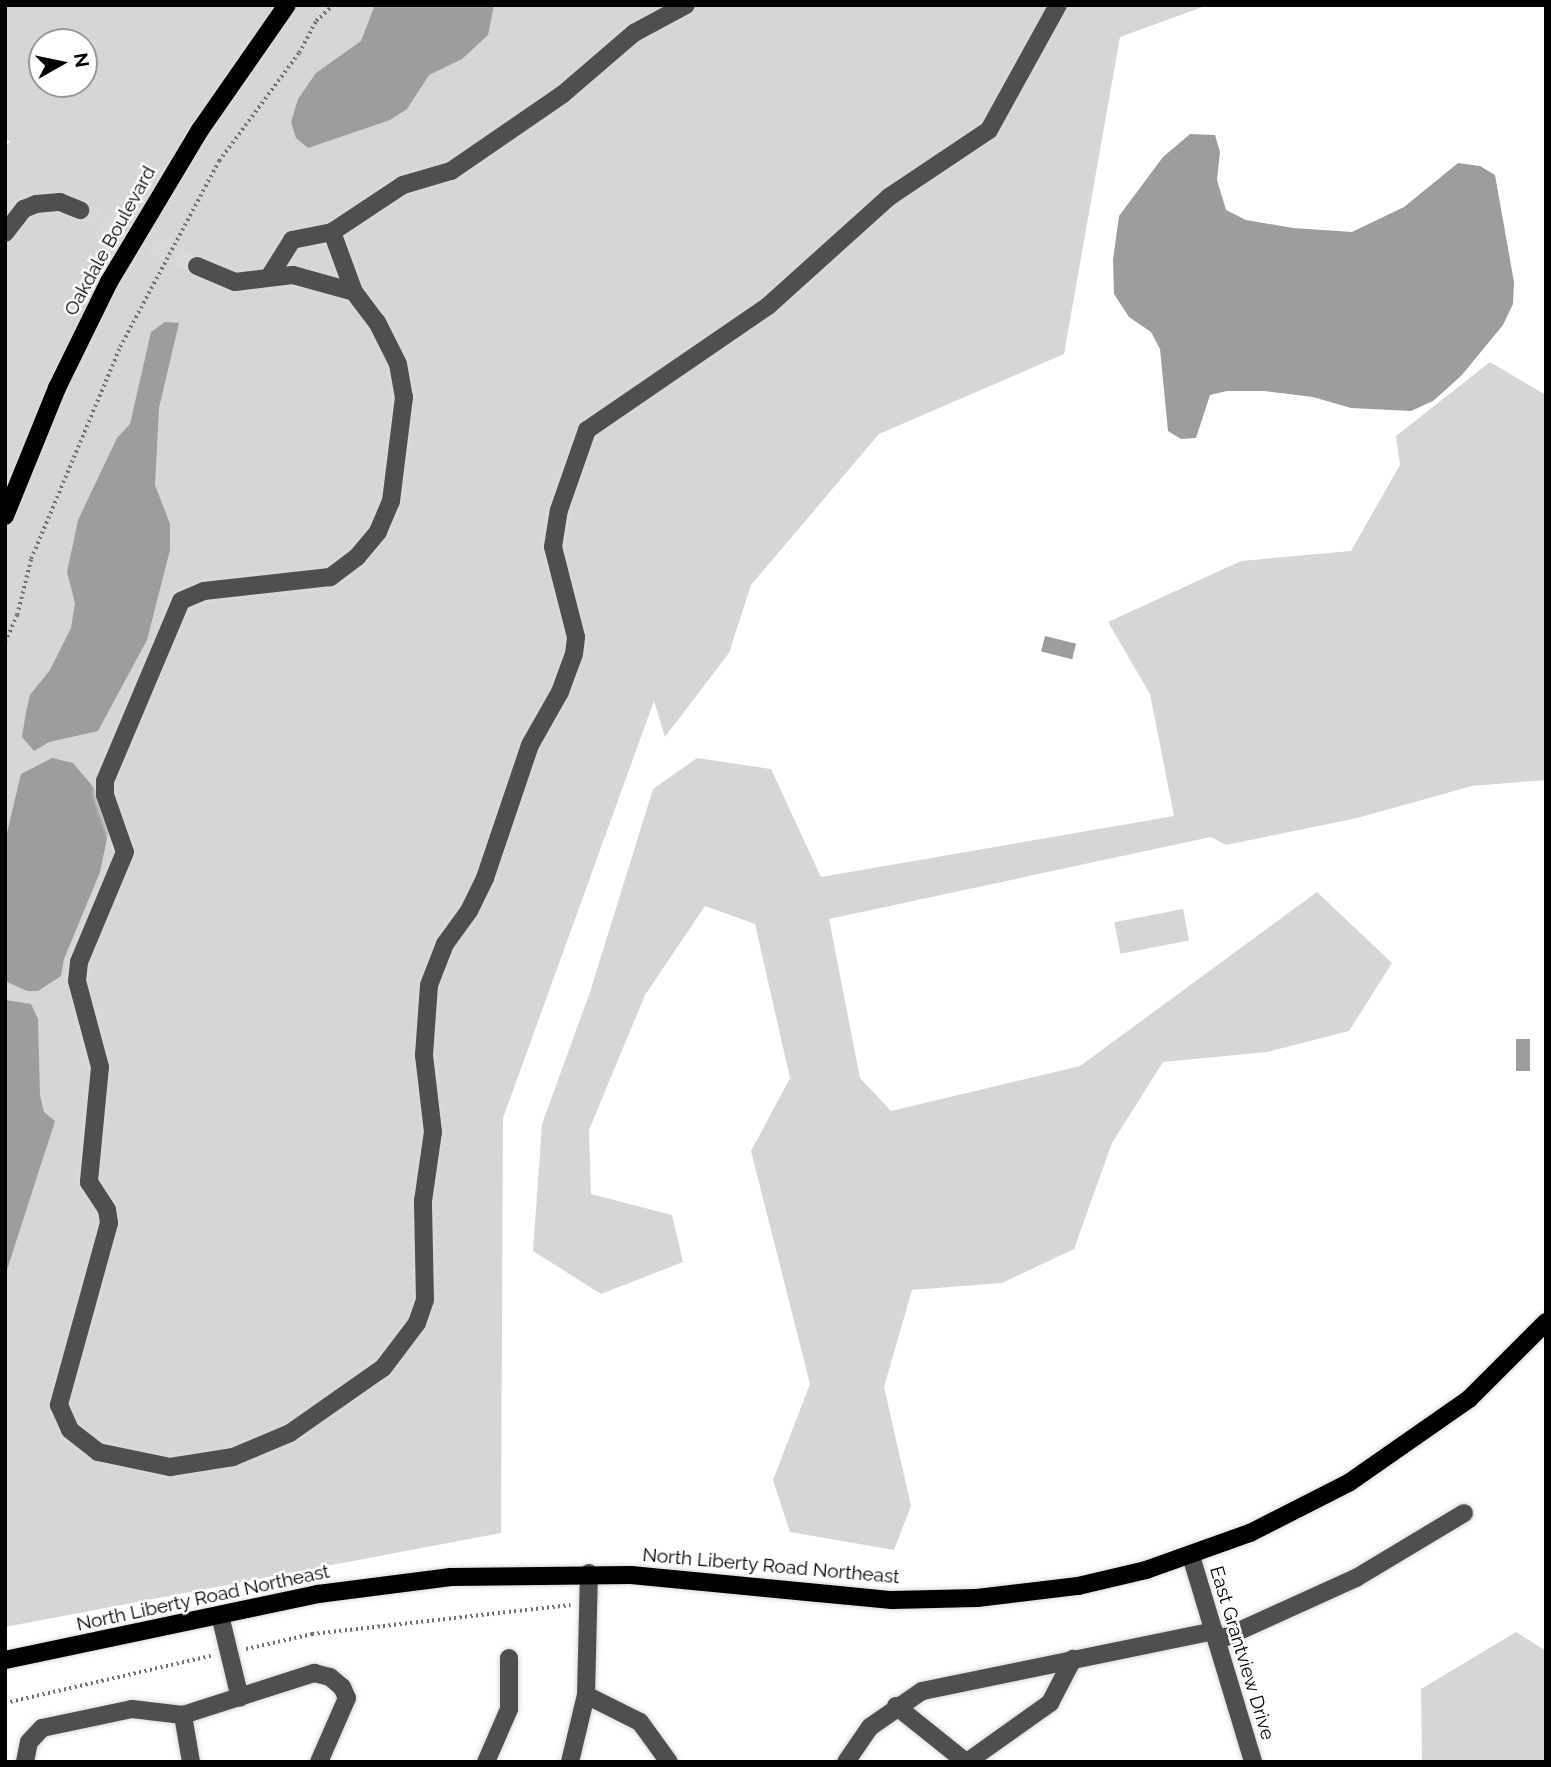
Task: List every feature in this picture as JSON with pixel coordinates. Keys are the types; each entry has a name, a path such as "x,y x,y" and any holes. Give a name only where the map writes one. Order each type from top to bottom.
{"main road":[{"name":"Oakdale Boulevard","path":"5,516 57,388 109,282 200,130 288,5"},
{"name":"North Liberty Road Northeast","path":"5,1660 220,1615 407,1581 589,1573 851,1598 977,1598 1078,1586 1191,1556 1298,1510 1387,1459 1469,1399 1546,1322"}],"street":[{"path":"271,274 292,240 332,232 403,185 451,171 563,94 634,33 686,5"},
{"path":"332,232 354,292 377,321 403,381 387,519 357,557 330,578 204,591 181,601 105,781 125,852 79,961 77,981 100,1068 89,1182 107,1210 109,1223 84,1300 59,1405 70,1430 98,1452 150,1465 212,1462 290,1433 383,1368 416,1323 425,1300 423,1201 433,1132 424,1055 429,985 445,944 470,911 485,878 530,745 560,692 574,654 576,637 553,547 559,510 587,430 768,306 889,197 989,130 1058,5"},
{"path":"5,233 24,209 36,204 60,202 80,210"},
{"path":"197,266 235,282 271,274 314,278 354,292"},
{"path":"856,1757 870,1727 896,1706 942,1684 1216,1636 1356,1578 1464,1513"},
{"name":"East Grantview Drive","path":"1191,1556 1253,1762"},
{"path":"570,1762 586,1695 589,1573"},
{"path":"220,1615 240,1698"},
{"path":"486,1762 509,1709 509,1658"},
{"path":"896,1706 966,1762 1050,1703 1073,1659"},
{"path":"25,1762 29,1742 42,1728 132,1709 183,1715 240,1698 293,1677 314,1673 330,1677 342,1687 346,1698 319,1762"},
{"path":"586,1695 640,1722 669,1762"},
{"path":"183,1715 191,1762"}],"path":[{"path":"5,642 17,615 31,559 120,347 234,138 299,53 316,21 333,5"},
{"path":"5,1703 324,1633 538,1612 555,1604 588,1605"}],"shaded area":[{"path":"5,5 1208,5 1120,37 1064,354 879,434 751,585 729,653 665,737 654,701 503,1118 501,1533 5,1627 5,147 10,141 5,140"},
{"path":"375,5 494,5 488,35 462,59 429,75 407,109 390,120 308,148 296,138 291,122 298,99 316,73 361,41"},
{"path":"1190,134 1215,135 1220,152 1217,180 1226,210 1246,220 1293,228 1352,232 1404,207 1458,163 1480,166 1495,175 1514,282 1513,304 1503,325 1461,376 1433,401 1411,411 1351,408 1313,397 1264,391 1227,391 1210,395 1196,438 1181,439 1168,431 1160,349 1151,332 1129,317 1114,294 1113,260 1119,216 1163,157"},
{"path":"165,322 179,323 159,408 155,485 170,524 170,550 147,640 98,731 49,742 34,751 22,737 26,712 30,695 50,670 71,628 75,603 67,572 78,520 117,438 130,424 151,332"},
{"path":"1490,362 1546,395 1546,780 1472,786 1357,818 1226,845 1211,837 829,919 860,1078 891,1111 1080,1066 1317,892 1392,963 1349,1031 1267,1052 1163,1062 1112,1143 1074,1249 1002,1283 912,1290 884,1387 911,1506 894,1550 790,1532 773,1480 810,1384 751,1151 790,1078 755,924 705,906 645,995 589,1130 591,1194 672,1215 683,1262 601,1294 533,1251 542,1124 590,992 653,789 697,758 771,769 821,877 1174,816 1150,694 1108,622 1241,561 1351,551 1400,465 1396,436"},
{"path":"1045,636 1076,644 1072,659 1041,652"},
{"path":"52,758 73,763 95,789 109,829 100,872 64,959 61,976 38,991 27,991 5,981 5,841 21,774"},
{"path":"1183,909 1189,940 1120,954 1114,922"},
{"path":"5,1000 31,1004 38,1019 40,1095 44,1112 55,1121 5,1276"},
{"path":"1516,1039 1530,1039 1530,1071 1516,1071"},
{"path":"1516,1632 1546,1651 1546,1762 1422,1762 1421,1689"}],"tunnel":[{"path":"80,210 197,266"}]}
